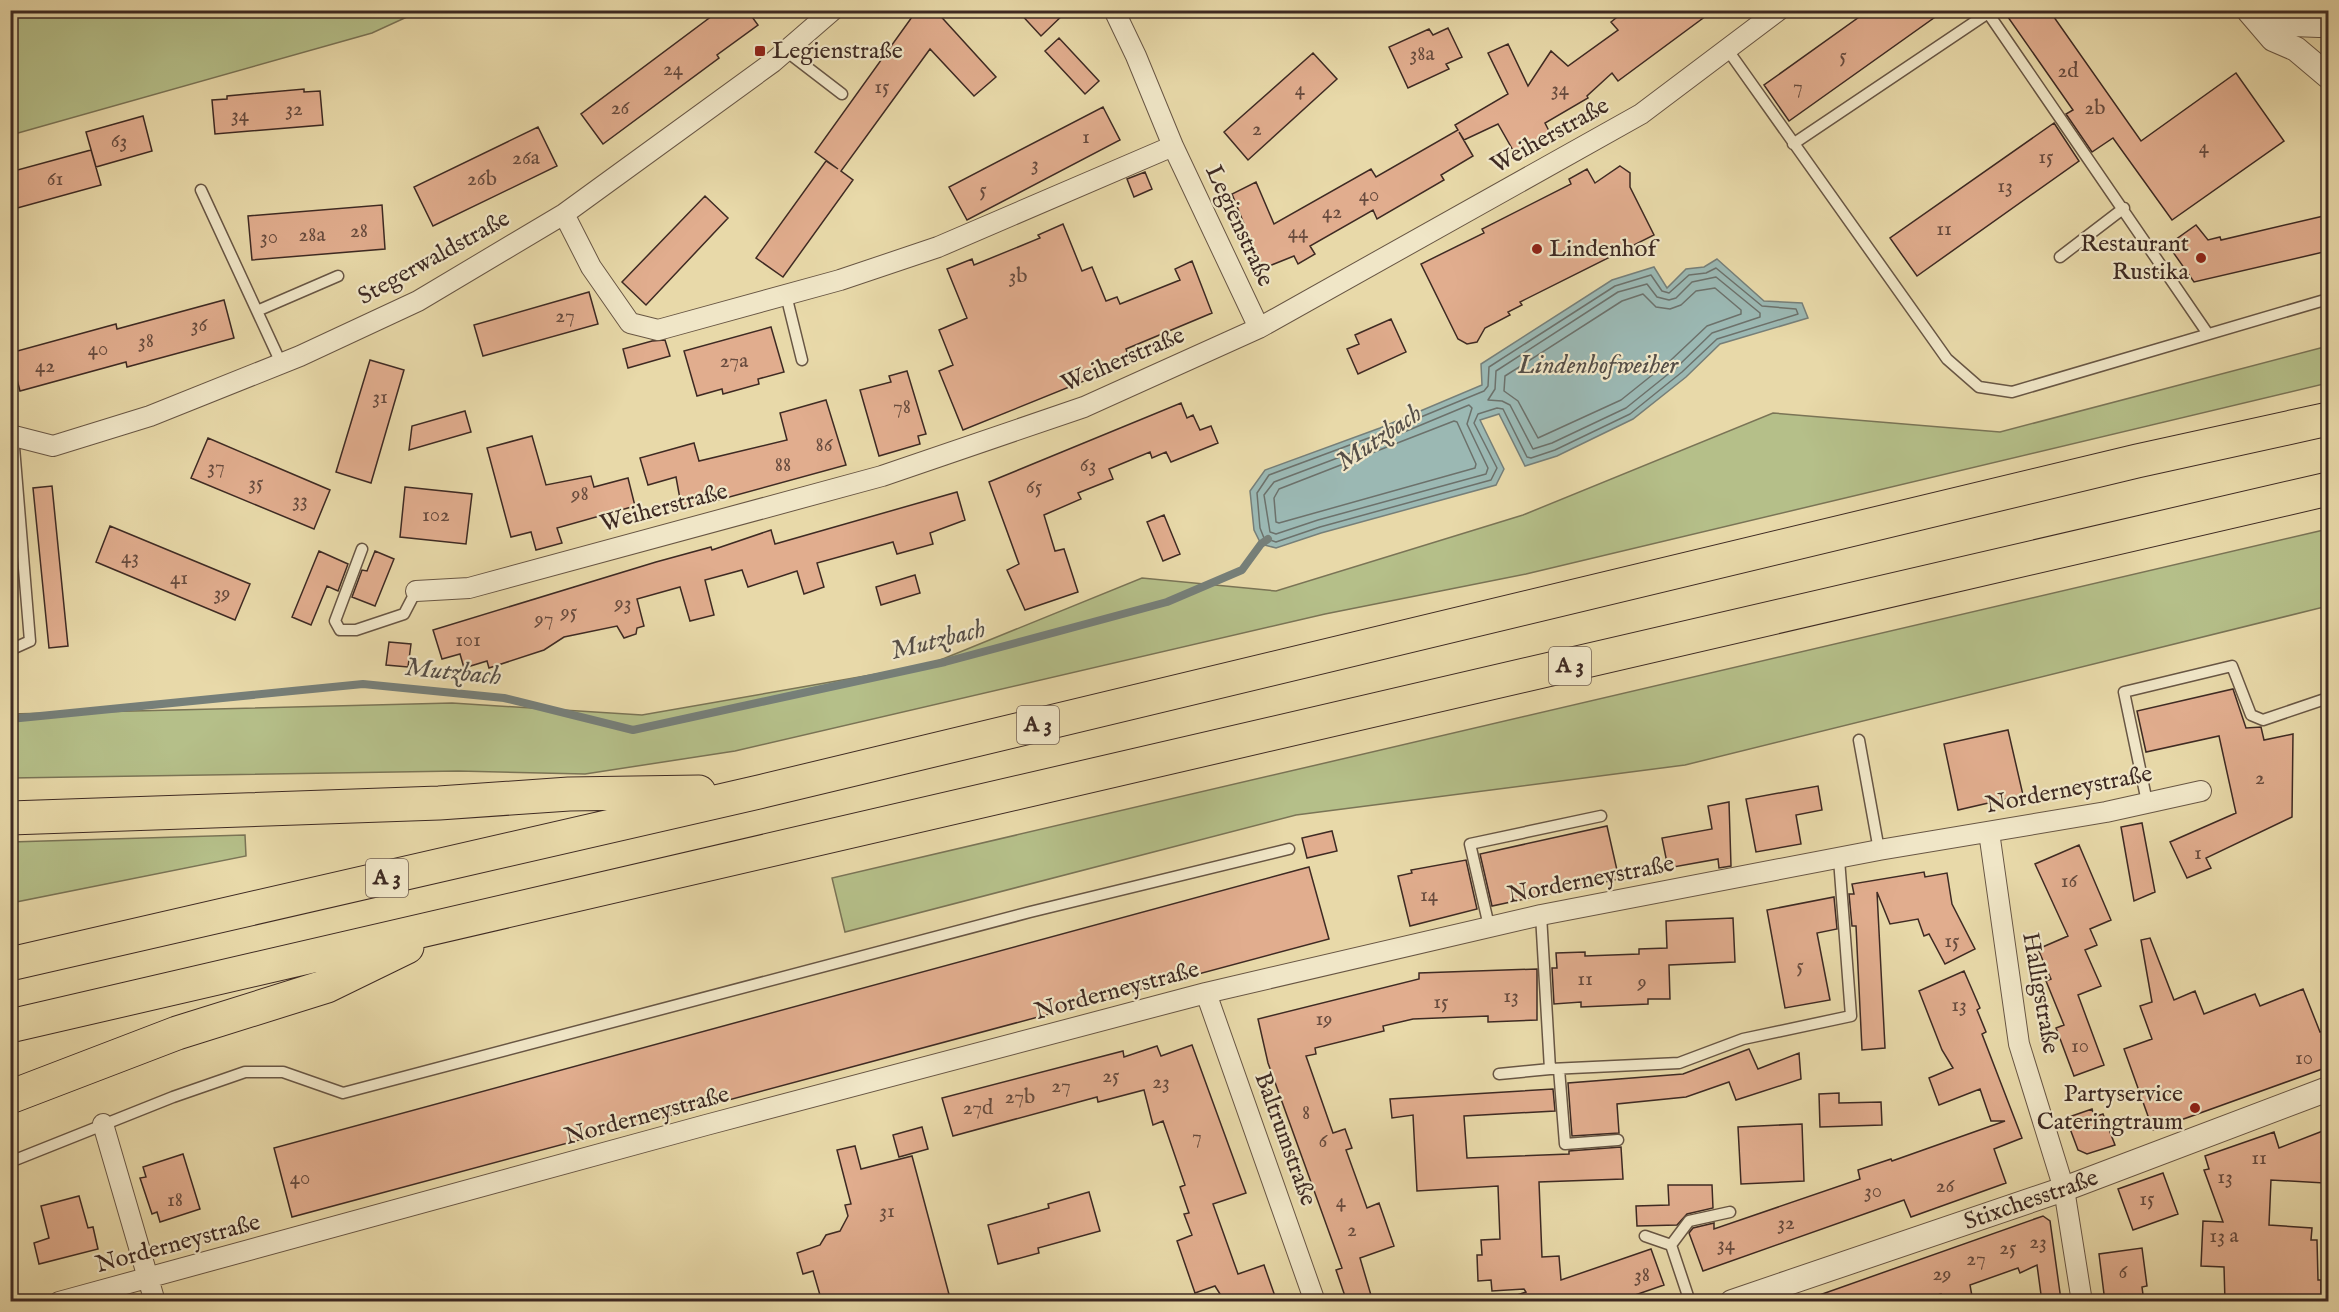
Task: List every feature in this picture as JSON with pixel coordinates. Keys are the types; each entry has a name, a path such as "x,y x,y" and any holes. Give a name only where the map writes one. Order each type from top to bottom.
{"highway":[{"name":"A 3","path":"10,964 764,791 2114,467 2328,419"},
{"name":"A 3","path":"10,1026 2328,489"},
{"path":"10,818 439,803 569,794 764,791"},
{"path":"10,1097 177,1034 327,986 457,922"}],"street":[{"name":"Stegerwaldstraße","path":"12,435 53,446 150,416 281,363 418,301 564,214 786,51 833,10"},
{"name":"Legienstraße","path":"1114,10 1136,56 1173,146 1259,328"},
{"name":"Weiherstraße","path":"416,591 469,588 882,476 1084,407 1259,328 1641,114 1779,10"},
{"path":"2249,11 2269,23 2328,23"},
{"path":"2249,11 2273,39 2296,49 2328,76"},
{"path":"564,214 591,267 630,323 658,330 840,280 938,247 1173,146"},
{"name":"Norderneystraße","path":"59,1302 684,1131 1206,993 1541,915 2201,791"},
{"name":"Halligstraße","path":"1989,832 2019,1044 2064,1189 2082,1302"},
{"name":"Baltrumstraße","path":"1206,993 1316,1302"},
{"name":"Stixchesstraße","path":"1732,1302 2064,1189 2328,1089"},
{"path":"104,1124 155,1302"}],"lane":[{"path":"1793,144 1988,14 2124,208 2208,334"},
{"path":"1727,49 1940,351 1979,387 2012,392 2328,299"},
{"path":"786,51 842,94"},
{"path":"201,190 281,363"},
{"path":"2060,257 2124,208"},
{"path":"257,311 338,276"},
{"path":"786,295 802,360"},
{"path":"10,650 30,641 12,435"},
{"path":"362,549 334,621 340,630 356,630 404,614 416,591"},
{"path":"2147,802 2124,692 2232,666 2251,715 2263,720 2328,698"},
{"path":"1859,740 1879,850"},
{"path":"1488,926 1470,844 1601,816"},
{"path":"10,1162 104,1124 245,1072 283,1072 343,1093 1030,912 1289,849"},
{"path":"1499,1074 1679,1063 1743,1039 1851,1016 1839,859"},
{"path":"1541,915 1554,1069 1565,1144 1618,1140"},
{"path":"1671,1245 1689,1221 1730,1212"},
{"path":"1645,1236 1671,1245"},
{"path":"1671,1245 1690,1302"}],"green space":[{"path":"11,10 420,11 372,33 11,135"},
{"path":"2328,346 2328,383 1526,574 1325,614 735,751 585,774 458,771 11,778 11,714 452,703 642,715 928,665 1142,578 1276,591 1523,515 1773,413 2000,432"},
{"path":"2328,529 2328,606 1685,765 1296,815 845,932 832,878"},
{"path":"245,835 246,856 11,903 11,842"}],"water":[{"name":"Lindenhofweiher","path":"1717,259 1764,301 1802,303 1808,318 1720,344 1686,377 1633,419 1557,456 1525,466 1499,414 1480,420 1504,469 1496,485 1321,533 1276,548 1261,544 1254,530 1250,491 1265,470 1380,428 1482,385 1481,364 1612,280 1654,267 1667,288 1686,269 1704,267"}],"building":[{"path":"720,10 747,10 758,25 717,55 719,58 603,144 581,114"},
{"path":"917,10 935,10 996,77 974,96 930,49 841,171 853,180 783,277 756,258 826,161 838,169 815,152"},
{"path":"1017,10 1068,10 1041,36"},
{"path":"1626,10 1714,10 1618,81 1612,73 1587,96 1588,98 1545,123 1553,139 1518,159 1498,124 1464,140 1459,132 1473,156 1441,175 1444,180 1377,219 1373,210 1310,246 1315,254 1298,264 1294,256 1259,270 1240,225 1244,224 1232,194 1256,182 1274,224 1371,169 1376,177 1458,130 1455,125 1508,94 1488,53 1508,44 1528,86 1551,51 1568,66 1618,30 1611,22"},
{"path":"1869,10 1945,10 1789,121 1764,85"},
{"path":"2003,10 2049,10 2141,141 2236,73 2284,141 2172,220 2113,138 2092,152 2066,114 2073,110"},
{"path":"1448,28 1462,57 1446,64 1449,69 1408,88 1389,47 1429,29 1433,35"},
{"path":"1059,38 1099,81 1085,94 1045,51"},
{"path":"1313,53 1337,79 1248,160 1224,132"},
{"path":"304,89 304,92 320,91 323,125 215,134 212,100 227,99 227,96"},
{"path":"1103,107 1120,140 967,220 949,187"},
{"path":"143,116 152,151 96,167 86,132"},
{"path":"2054,123 2079,161 1917,276 1890,238"},
{"path":"538,127 557,166 433,226 414,187"},
{"path":"91,150 101,185 10,210 10,172"},
{"name":"Lindenhof","path":"1620,166 1630,173 1630,187 1654,235 1520,302 1522,305 1508,312 1510,315 1485,328 1477,342 1467,344 1458,339 1421,264 1484,233 1482,229 1571,184 1569,179 1587,169 1595,183"},
{"path":"1145,172 1152,189 1134,197 1127,179"},
{"path":"705,196 728,218 646,305 622,282"},
{"path":"382,205 385,249 252,260 248,216"},
{"path":"2328,215 2328,251 2194,282 2168,245 2196,225 2208,240 2220,237 2221,240"},
{"path":"1063,224 1082,271 1092,267 1106,301 1117,297 1120,304 1180,280 1175,269 1192,261 1212,313 1126,349 1131,362 963,430 939,371 953,365 939,330 967,318 947,269 972,259 974,265 1040,238 1038,235"},
{"path":"589,292 598,324 483,356 474,325"},
{"path":"224,300 234,338 127,367 126,362 20,391 10,353 116,324 117,329"},
{"path":"1391,319 1406,352 1358,374 1347,349 1359,344 1355,335"},
{"path":"771,327 784,372 758,379 759,384 723,394 722,389 697,396 684,351"},
{"path":"665,340 670,356 628,368 623,349"},
{"path":"370,360 404,370 371,483 336,472"},
{"path":"907,371 926,434 918,436 920,444 879,456 860,390 891,382 889,376"},
{"path":"826,400 846,465 682,510 676,477 648,485 640,458 694,443 699,461 787,440 780,413"},
{"path":"1181,403 1187,418 1193,415 1200,430 1211,426 1218,443 1171,462 1166,452 1152,458 1150,452 1109,469 1113,479 1078,493 1081,499 1044,515 1055,551 1064,549 1078,592 1025,610 1007,570 1019,564 989,482"},
{"path":"465,411 471,432 409,450 412,426"},
{"path":"532,436 546,485 591,476 594,487 628,478 635,506 557,528 562,543 536,550 531,532 511,537 487,448"},
{"path":"208,438 330,490 314,529 191,478"},
{"path":"52,486 68,646 49,648 33,488"},
{"path":"405,487 472,494 466,544 400,537"},
{"path":"957,492 965,520 930,533 933,544 897,554 893,542 817,563 824,587 804,594 797,571 748,587 742,570 705,580 714,615 690,621 680,587 637,599 644,626 637,628 636,634 624,638 617,626 564,637 544,650 489,668 487,661 464,668 460,654 442,659 433,630 656,562 711,547 712,550 771,530 775,544"},
{"path":"1164,515 1180,554 1163,561 1147,522"},
{"path":"110,526 250,584 235,620 96,562"},
{"path":"319,551 348,564 338,591 327,586 311,625 292,617"},
{"path":"375,551 394,559 375,606 352,597 362,570 367,571"},
{"path":"915,575 920,593 881,605 876,587"},
{"path":"389,642 411,644 408,667 386,665"},
{"path":"2233,689 2246,728 2261,727 2264,740 2293,734 2292,817 2206,858 2211,868 2187,878 2170,842 2236,813 2219,736 2146,752 2137,711"},
{"path":"2008,730 2023,795 1958,810 1944,744"},
{"path":"1818,786 1822,810 1796,815 1801,844 1756,852 1746,799"},
{"path":"1729,802 1731,866 1719,868 1718,859 1668,868 1662,838 1712,829 1708,806"},
{"path":"2142,823 2155,892 2134,901 2121,827"},
{"path":"1607,826 1619,879 1492,906 1480,854"},
{"path":"1332,831 1337,851 1307,858 1302,838"},
{"path":"2079,845 2111,920 2090,929 2097,945 2085,950 2101,986 2078,995 2104,1065 2074,1076 2056,1028 2064,1025 2046,981 2051,979 2038,949 2068,936 2035,864"},
{"path":"1466,860 1477,909 1410,926 1398,876 1412,873 1411,870"},
{"path":"1309,867 1329,939 292,1217 274,1148"},
{"path":"1924,872 1925,877 1947,873 1952,904 1975,949 1945,964 1929,934 1924,936 1918,919 1890,924 1877,892 1885,1048 1862,1050 1856,926 1852,926 1849,894 1854,894 1852,884"},
{"path":"1834,897 1837,929 1817,933 1830,1000 1785,1008 1767,910"},
{"path":"1733,918 1735,962 1669,965 1670,999 1648,999 1648,1004 1581,1007 1581,1002 1554,1004 1552,968 1557,968 1556,953 1585,952 1585,956 1639,954 1639,949 1667,948 1666,921"},
{"path":"2150,938 2174,1000 2195,991 2204,1014 2255,994 2260,1006 2303,989 2320,1032 2328,1029 2328,1067 2153,1130 2124,1049 2152,1039 2140,1006 2152,1002 2141,940"},
{"path":"1537,969 1537,1020 1488,1022 1488,1016 1413,1019 1383,1026 1384,1031 1315,1048 1316,1054 1306,1056 1333,1133 1345,1129 1352,1148 1346,1150 1367,1208 1379,1203 1394,1246 1360,1258 1373,1302 1347,1302 1336,1270 1342,1268 1268,1063 1258,1019 1419,979 1419,973"},
{"path":"1964,971 1980,1008 1977,1010 1986,1032 1982,1034 2022,1138 1994,1149 2006,1183 1911,1217 1904,1200 1703,1271 1689,1233 1693,1228 1714,1223 1714,1229 1860,1179 1858,1170 1891,1159 1892,1161 2005,1121 1991,1121 1980,1089 1939,1105 1929,1078 1953,1068 1942,1050 1919,991"},
{"path":"1192,1045 1246,1193 1213,1204 1238,1274 1264,1265 1277,1302 1225,1302 1215,1286 1195,1293 1177,1241 1192,1235 1184,1214 1189,1213 1180,1187 1185,1185 1163,1121 1153,1125 1144,1090 1098,1102 1097,1097 953,1136 942,1098 1123,1051 1124,1057 1157,1046 1161,1056"},
{"path":"1749,1049 1758,1069 1799,1053 1801,1079 1736,1100 1729,1082 1686,1097 1617,1104 1619,1133 1572,1136 1568,1083 1683,1074"},
{"path":"1553,1089 1555,1111 1464,1116 1467,1158 1569,1154 1569,1151 1621,1147 1623,1179 1539,1182 1542,1257 1559,1256 1561,1280 1651,1249 1664,1285 1615,1302 1509,1302 1508,1298 1526,1292 1524,1289 1492,1291 1491,1280 1478,1281 1477,1255 1482,1255 1481,1240 1500,1239 1498,1186 1417,1191 1413,1115 1392,1118 1390,1099"},
{"path":"1839,1093 1839,1103 1881,1102 1882,1125 1820,1127 1819,1094"},
{"path":"2092,1109 2094,1117 2103,1114 2115,1145 2087,1154 2078,1150 2066,1118"},
{"path":"1802,1124 1804,1181 1741,1184 1738,1127"},
{"path":"922,1127 928,1149 899,1157 893,1135"},
{"path":"2328,1129 2324,1183 2271,1180 2269,1225 2312,1228 2311,1240 2317,1240 2321,1302 2225,1302 2224,1267 2201,1266 2203,1221 2223,1222 2204,1170 2209,1169 2205,1156 2274,1132 2279,1148"},
{"path":"855,1146 861,1169 912,1156 950,1298 938,1302 822,1302 813,1271 803,1274 797,1253 820,1245 826,1235 840,1231 848,1216 845,1205 851,1204 837,1150"},
{"path":"183,1154 200,1209 160,1222 157,1212 152,1214 140,1178 146,1177 143,1167"},
{"path":"2163,1173 2178,1214 2133,1230 2118,1189"},
{"path":"1668,1185 1712,1185 1713,1208 1687,1214 1677,1225 1637,1226 1636,1206 1669,1205"},
{"path":"1089,1192 1100,1231 1038,1248 1039,1253 998,1264 988,1225 1049,1208 1048,1204"},
{"path":"79,1196 88,1228 93,1227 98,1249 39,1264 34,1243 49,1238 41,1206"},
{"path":"2043,1216 2050,1221 2061,1300 2042,1302 2037,1265 2020,1273 2018,1268 1970,1285 1973,1302 1943,1302 1941,1294 1916,1302 1812,1302 1811,1298"},
{"path":"2142,1248 2147,1286 2142,1287 2144,1302 2105,1302 2099,1254"}],"waterway":[{"name":"Mutzbach","path":"10,719 363,684 504,698 633,730 945,662 1167,602 1242,570 1261,544 1268,539"}],"place":[{"name":"Legienstraße","path":"760,51"},
{"name":"Lindenhof","path":"1537,249"},
{"name":"Restaurant Rustika","path":"2201,258"},
{"name":"Partyservice Cateringtraum","path":"2195,1108"}]}
